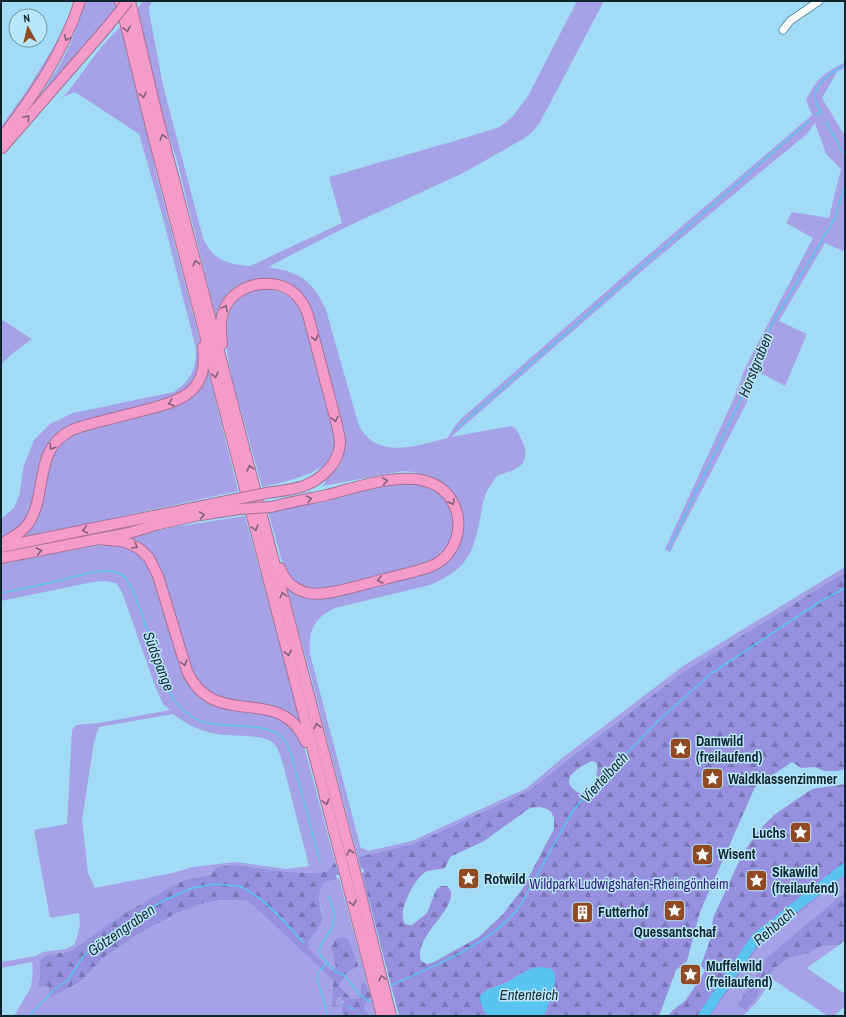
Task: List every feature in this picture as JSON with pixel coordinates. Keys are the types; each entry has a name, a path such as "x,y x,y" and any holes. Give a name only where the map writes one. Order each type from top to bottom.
{"highway":[{"path":"2,144 51,67 67,37 80,1"},
{"path":"120,1 135,65 382,1016"},
{"path":"2,144 129,1"},
{"path":"129,1 156,111 356,875 391,1016"},
{"path":"1,558 129,533 159,524 200,515 238,504 267,493 303,486 316,479 330,468 337,455 340,443 337,425 308,315 302,303 292,292 280,286 266,284 253,285 237,294 229,302 222,314 221,332 223,350 221,360"},
{"path":"1,544 17,535 24,529 30,520 37,503 42,472 47,456 60,437 71,430 88,424 173,403 191,393 199,381 204,368 205,359 202,341 202,323"},
{"path":"1,547 238,504 271,506 400,478 410,478 429,482 437,486 449,496 456,509 459,525 457,538 450,551 439,562 428,567 317,594 303,592 291,585 282,573 270,546"},
{"path":"97,539 120,540 128,542 140,549 149,558 158,576 187,671 196,687 210,698 220,702 267,710 287,717 297,725 316,764"}],"street":[{"path":"783,30 790,21 816,2"}],"green space":[{"path":"74,1 78,1 61,44 1,136 1,127 25,93 53,48 66,24"},
{"path":"85,1 116,1 117,8 29,111 63,59 75,33"},
{"path":"143,1 152,1 149,8 150,17 163,85 203,238 211,252 222,260 234,264 250,266 342,223 329,177 500,127 513,116 528,96 577,1 604,1 539,124 525,138 463,173 344,228 268,267 285,270 303,278 320,297 326,310 359,426 367,437 377,444 399,448 411,447 448,438 454,427 461,419 625,275 812,115 806,100 814,86 826,73 845,62 845,67 837,72 822,98 845,136 845,252 825,243 779,321 807,334 785,386 755,370 747,402 670,552 665,549 734,398 746,366 813,238 786,223 792,212 829,218 841,169 826,154 815,123 807,134 649,265 451,437 512,426 516,429 521,439 525,453 524,462 521,465 496,477 488,489 483,501 474,543 466,560 452,574 430,585 335,608 317,621 311,632 310,654 361,849 363,848 368,851 412,841 527,788 561,759 683,666 845,567 845,572 686,670 563,763 530,790 413,844 358,857 310,672 285,584 299,593 420,573 458,546 463,534 463,517 451,491 442,484 414,472 403,471 323,486 339,460 341,451 297,292 245,285 217,321 176,157 161,113 136,10"},
{"path":"121,26 147,127 156,173 201,345 197,378 180,397 103,417 46,448 38,468 28,518 13,534 1,539 1,519 14,508 19,496 24,465 34,440 50,424 73,413 174,392 185,383 194,369 196,349 163,218 139,134 75,92 61,98 67,93 102,46"},
{"path":"266,289 281,292 291,298 303,314 335,435 333,454 320,468 301,477 262,487 232,380 226,333 228,319 235,303 247,294"},
{"path":"1,319 32,339 1,364"},
{"path":"207,366 238,491 17,539 24,533 57,445 74,433 172,407 186,401 194,395"},
{"path":"421,483 434,488 443,495 455,514 455,531 445,552 437,559 426,564 341,585 311,589 299,584 288,573 282,561 268,511 387,485"},
{"path":"245,516 302,727 209,694 193,676 156,566 121,538 174,527"},
{"path":"116,544 122,545 139,553 150,565 198,694 205,700 215,705 251,711 284,719 303,742 335,862 327,871 320,873 287,872 235,865 211,875 187,879 120,916 72,950 52,954 40,960 40,978 49,987 81,981 103,958 137,935 175,914 203,903 221,900 248,901 333,980 332,1016 14,1016 31,987 33,971 32,962 1,968 1,962 36,956 43,952 66,949 74,945 79,929 79,913 50,918 34,830 67,824 72,730 76,725 99,723 170,710 163,704 155,686 122,592 116,583 105,581 93,582 1,601 1,564 88,547","holes":["173,714 210,733 263,738 272,742 276,746 283,764 309,866 287,869 235,862 193,867 172,873 95,888 88,873 82,820 94,742 99,727"]},
{"name":"Wildpark Ludwigshafen-Rheingönheim","path":"845,572 845,769 837,771 824,771 815,767 801,768 792,762 755,787 700,912 687,961 676,970 659,1016 544,1016 555,983 522,973 506,983 487,990 482,1006 487,1016 399,1016 362,873 364,872 363,868 361,869 358,857 413,844 530,790 563,763 686,670","holes":["592,761 597,763 596,777 589,789 581,794 574,789 569,780 574,772","540,807 551,812 554,818 554,829 523,888 503,914 479,937 432,963 427,964 421,961 420,953 422,945 447,907 451,891 447,886 441,886 436,890 427,913 412,925 408,925 404,923 404,906 409,893 420,876 431,870 445,868 450,857 484,841 530,808"]},
{"path":"845,784 845,876 760,945 711,1016 668,1016 686,1000 705,971 701,965 711,937 713,918 742,855 758,831 774,815 812,789"},
{"path":"335,862 339,875 336,875 337,879 323,883 319,896 322,919 321,925 309,941 308,948 331,970 336,967 331,948 336,938 341,937 348,939 358,967 347,972 339,986 352,999 358,999 361,994 361,983 364,982 371,996 364,1007 367,1016 343,1016 341,1007 344,1001 338,998 332,1008 333,980 248,901 221,900 204,903 175,914 137,935 103,958 81,981 51,997 49,996 48,986 37,987 40,978 40,960 44,957 72,950 120,916 187,879 211,875 217,867 235,865 287,872 320,873 327,871"},
{"path":"845,876 845,892 768,956 742,1009 746,1009 757,997 762,985 775,968 789,958 809,953 821,946 839,945 807,968 845,994 845,1006 834,1016 828,1016 772,979 757,1002 743,1016 711,1016 760,945"},
{"path":"339,878 376,1016 367,1016 364,1007 370,996 361,983 361,994 358,999 352,999 339,986 347,972 357,967 341,937 336,938 331,948 336,967 331,970 307,948 309,941 321,925 322,914 319,896 323,883"},
{"path":"845,892 845,940 839,945 821,946 809,953 789,958 775,968 762,985 757,997 746,1010 737,1006 768,956"},
{"path":"338,998 344,998 341,1007 343,1016 332,1016 332,1008"}],"water":[{"name":"Ententeich","path":"539,967 552,969 555,979 553,992 544,1016 487,1016 480,999 481,994 487,990 506,983 529,969"}],"waterway":[{"name":"Horstgraben","path":"822,114 817,106 815,96 818,86 836,70 845,65"},
{"name":"Horstgraben","path":"816,115 820,111"},
{"path":"457,428 809,121"},
{"name":"Horstgraben","path":"826,122 845,156"},
{"name":"Horstgraben","path":"669,548 741,399 750,368 772,324 835,218 845,185"},
{"name":"Südspange","path":"1,593 100,571 116,572 122,575 128,582 141,612 166,684 171,695 180,707 200,721 210,724 247,726 270,730 280,735 286,742 293,762 320,862"},
{"name":"Viertelbach","path":"391,985 443,962 479,943 509,919 520,906 572,812 601,777 659,720 712,673 821,601 845,588"},
{"name":"Rehbach","path":"703,1016 756,938 845,868"},
{"name":"Götzengraben","path":"29,1016 56,988 68,980 85,954 128,922 163,901 192,888 215,884 237,886"},
{"name":"Götzengraben","path":"239,886 266,903 304,943"},
{"name":"Südspange","path":"329,896 334,913 334,922 322,943 319,952 335,971 345,976 359,994 368,1001 371,1000"},
{"name":"Viertelbach","path":"327,962 318,973 317,978 328,1016"},
{"name":"Viertelbach","path":"349,1007 353,1009"}],"place":[{"name":"Damwild (freilaufend)","path":"680,749"},
{"name":"Waldklassenzimmer","path":"713,779"},
{"name":"Luchs","path":"801,833"},
{"name":"Wisent","path":"702,854"},
{"name":"Rotwild","path":"468,879"},
{"name":"Sikawild (freilaufend)","path":"756,880"},
{"name":"Quessantschaf","path":"675,910"},
{"name":"Futterhof","path":"583,912"},
{"name":"Muffelwild (freilaufend)","path":"690,974"}]}
